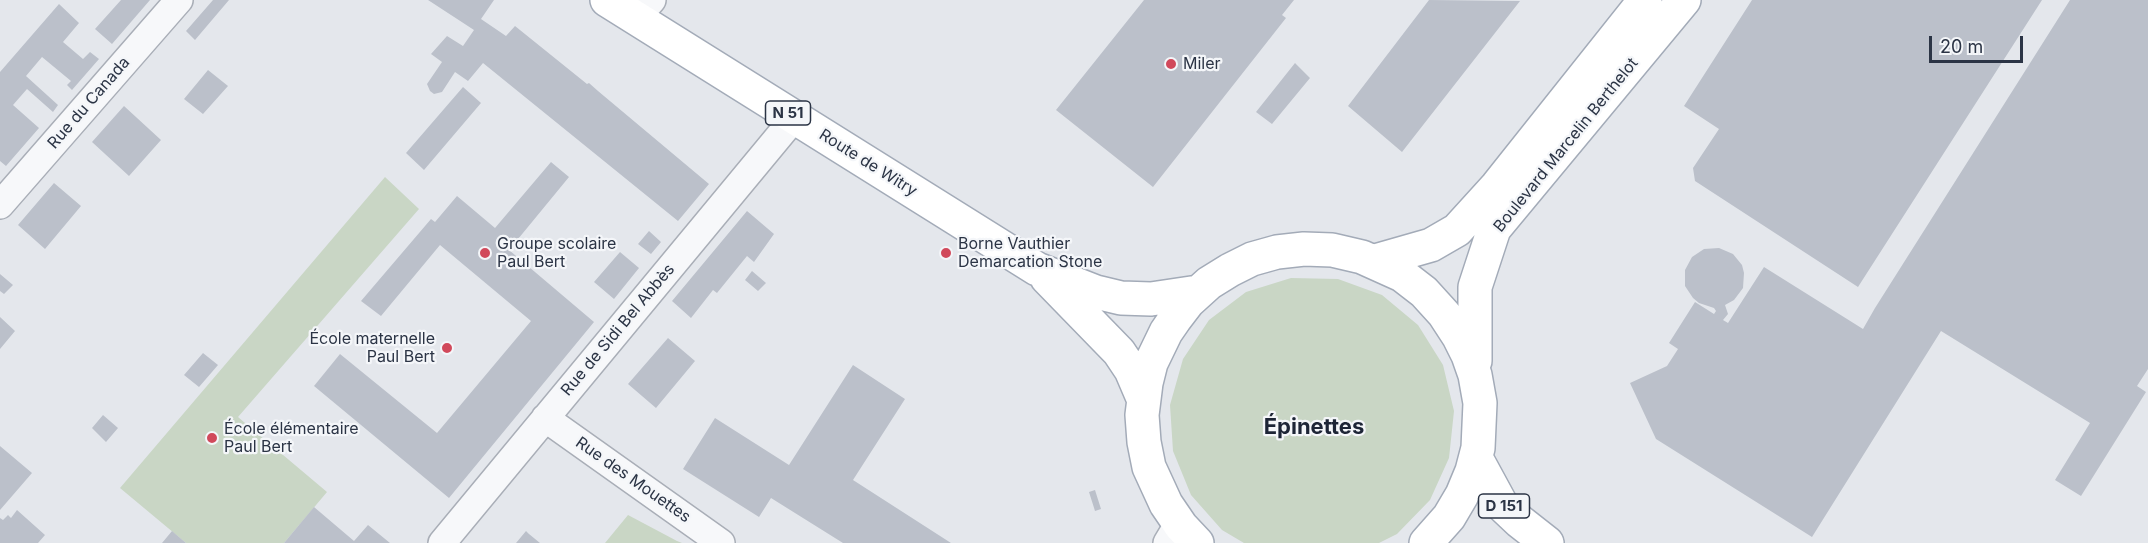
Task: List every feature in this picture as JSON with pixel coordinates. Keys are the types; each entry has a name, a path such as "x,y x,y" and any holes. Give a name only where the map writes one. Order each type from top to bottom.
{"main road":[{"name":"Route de Witry","path":"607,0 644,9 795,117 1037,269 1121,298 1151,299 1198,292"},
{"name":"Boulevard Marcelin Berthelot","path":"1375,261 1431,245 1456,230 1497,186 1645,0"},
{"name":"Boulevard Marcelin Berthelot","path":"1475,375 1475,287 1494,229 1684,0"},
{"path":"1181,536 1149,467 1143,430 1143,398 1151,363 1162,338 1179,312 1198,292 1230,270 1276,252 1320,249 1375,261 1402,275 1435,303 1459,337 1475,375 1480,415 1476,458 1459,502 1426,543"},
{"name":"Route de Witry","path":"1037,269 1119,352 1131,370 1143,398"},
{"name":"D 151","path":"1476,458 1501,504 1547,543"}],"street":[{"name":"Rue du Canada","path":"0,205 179,0"},
{"name":"Rue de Sidi Bel Abbès","path":"442,543 795,117"},
{"name":"Rue des Mouettes","path":"545,418 721,543"}],"green space":[{"path":"385,177 419,209 238,417 327,492 284,543 186,543 120,488"},
{"path":"1291,278 1338,279 1382,295 1418,325 1443,365 1454,411 1449,458 1430,500 1397,534 1379,543 1244,543 1222,530 1191,495 1173,451 1170,405 1183,359 1209,320 1246,292"},
{"path":"628,515 677,541 682,543 605,543"}],"building":[{"path":"121,0 150,0 112,44 95,29"},
{"path":"213,0 229,0 195,40 186,31"},
{"path":"428,0 494,0 481,19 506,36 515,26 587,84 589,83 709,184 678,221 483,63 468,81 455,72 442,92 434,94 427,84 442,62 431,54 447,36 463,46 474,30"},
{"name":"Miler","path":"1144,0 1294,0 1282,15 1286,18 1153,187 1056,110"},
{"path":"1429,0 1520,1 1402,152 1348,106"},
{"path":"1752,0 2042,0 1858,287 1695,181 1693,168 1719,129 1684,106"},
{"path":"2070,0 2148,0 2148,369 2137,386 2146,392 2081,496 2055,480 2090,423 1941,331 1812,537 1656,439 1630,383 1667,366 1678,349 1669,343 1695,302 1714,314 1716,311 1714,308 1699,303 1685,286 1685,270 1692,257 1704,249 1719,248 1733,254 1742,265 1743,288 1734,300 1725,305 1728,314 1723,320 1728,323 1764,267 1863,329"},
{"path":"59,4 79,23 63,42 83,59 90,52 99,59 72,90 67,85 71,81 42,57 26,76 58,105 53,112 27,89 13,105 39,128 6,166 0,161 0,72"},
{"path":"1295,63 1310,78 1272,124 1256,112"},
{"path":"208,70 228,86 203,114 184,99"},
{"path":"463,87 481,103 424,170 406,153"},
{"path":"124,106 161,140 129,176 92,142"},
{"path":"551,162 569,177 509,250 594,322 449,498 314,386 340,354 437,433 531,321 440,245 381,316 361,301 431,219 435,222 457,196 495,228"},
{"path":"54,183 81,206 45,249 18,225"},
{"path":"747,211 774,234 754,262 747,256 717,293 713,290 691,318 672,301"},
{"path":"649,231 661,242 651,254 638,244"},
{"path":"620,252 639,268 614,299 594,282"},
{"path":"752,271 766,283 758,291 745,280"},
{"path":"0,274 13,285 4,294 0,291"},
{"path":"0,317 15,331 0,349"},
{"path":"668,338 695,361 656,408 628,384"},
{"path":"203,353 218,365 199,387 184,375"},
{"path":"853,365 905,399 853,480 951,543 843,543 771,498 759,517 683,469 715,418 789,465"},
{"path":"103,415 118,428 106,442 92,428"},
{"path":"0,446 32,473 0,510"},
{"path":"1095,490 1101,509 1095,511 1089,492"},
{"path":"314,507 354,541 368,525 390,543 284,543"},
{"path":"17,510 45,535 38,543 0,543 0,518 3,520 8,515 11,518"},
{"path":"172,531 186,543 162,543"},
{"path":"526,531 529,534 540,543 516,543"}],"place":[{"name":"Miler","path":"1171,64"},
{"name":"Groupe scolaire Paul Bert","path":"485,253"},
{"name":"Borne Vauthier Demarcation Stone","path":"946,253"},
{"name":"École maternelle Paul Bert","path":"447,348"},
{"name":"École élémentaire Paul Bert","path":"212,438"}],"district":[{"name":"Épinettes","path":"1314,427"}]}
